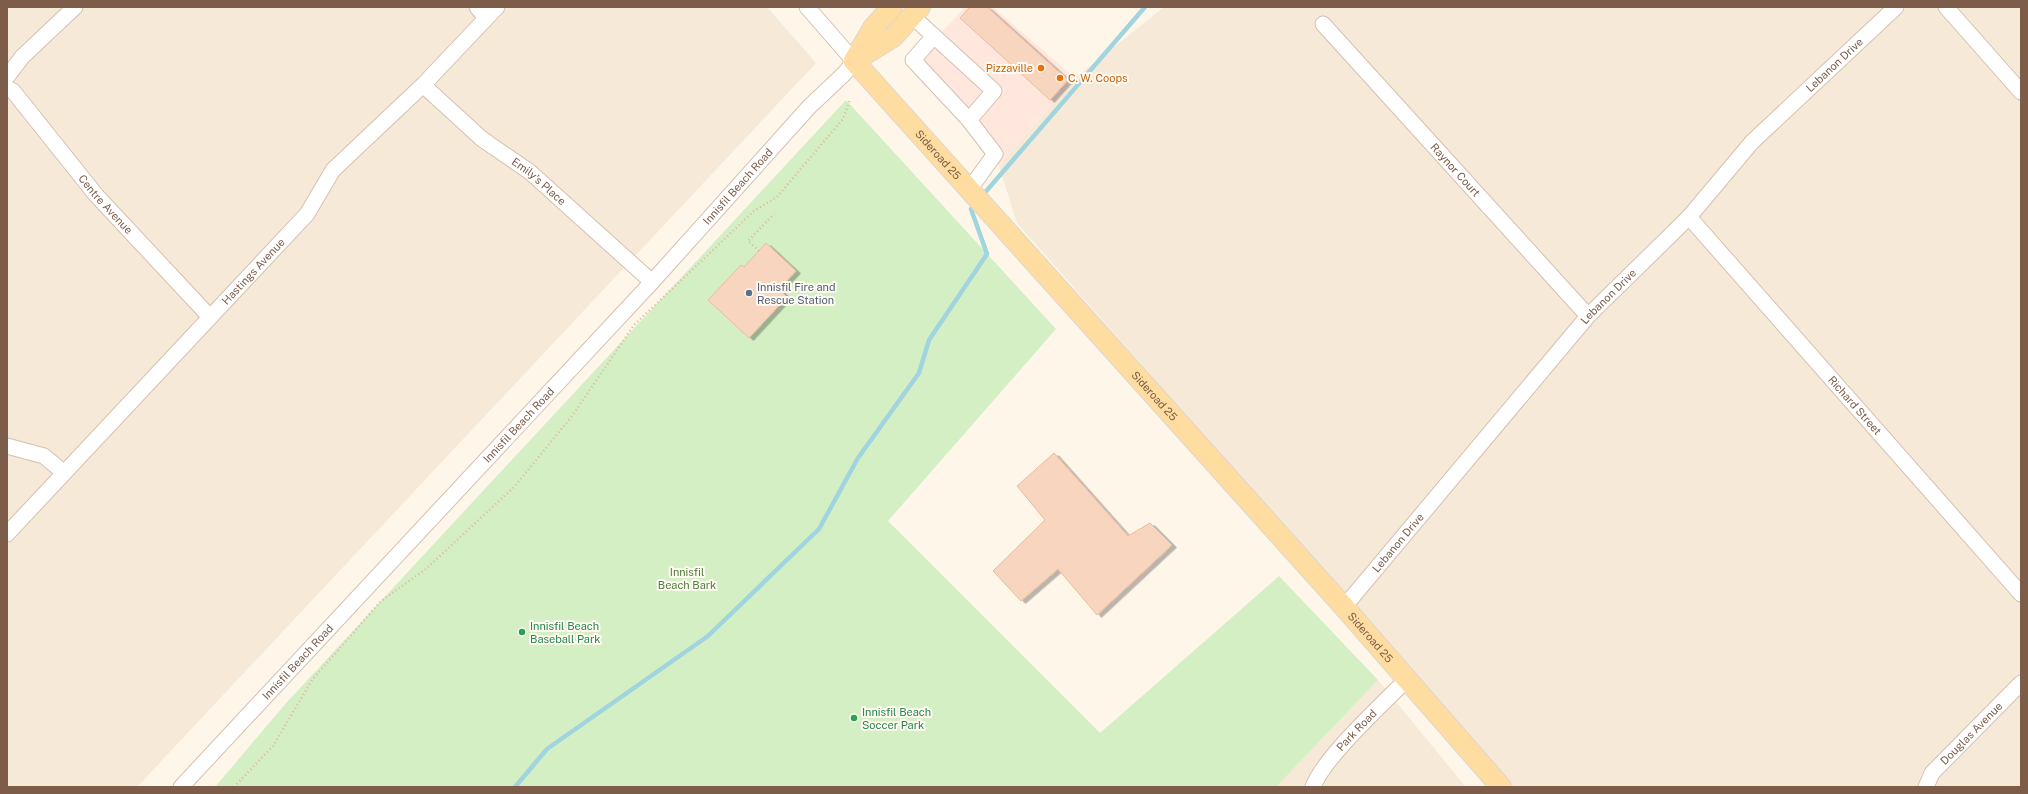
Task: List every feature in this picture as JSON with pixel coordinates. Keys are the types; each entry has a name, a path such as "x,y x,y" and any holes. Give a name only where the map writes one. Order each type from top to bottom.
{"main road":[{"name":"Innisfil Beach Road","path":"854,60 873,28 892,7"},
{"name":"Innisfil Beach Road","path":"854,60 893,37 916,11"},
{"name":"Sideroad 25","path":"854,60 1344,607 1501,787"}],"street":[{"path":"7,77 22,58 75,7"},
{"name":"Sideroad 25","path":"807,7 854,60"},
{"name":"Lebanon Drive","path":"1344,607 1588,316 1690,217 1752,142 1896,7"},
{"path":"1946,7 2021,92"},
{"name":"Hastings Avenue","path":"7,534 307,214 333,170 423,85 487,11"},
{"path":"916,11 934,36 994,91 969,120"},
{"name":"Raynor Court","path":"1324,24 1588,316"},
{"path":"934,36 913,60 969,120 995,154 969,190"},
{"name":"Innisfil Beach Road","path":"181,787 652,282 809,107 845,73 854,60"},
{"name":"Emily's Place","path":"423,85 482,139 530,172 652,282"},
{"name":"Centre Avenue","path":"7,88 13,91 96,195 210,316"},
{"name":"Richard Street","path":"1690,217 2021,594"},
{"path":"7,446 44,456 64,472"},
{"name":"Park Road","path":"1313,787 1315,780 1337,752 1408,679"},
{"name":"Douglas Avenue","path":"1926,787 1932,773 2021,683"}],"path":[{"path":"234,787 273,746 312,680 381,601 426,569 515,486 572,416 634,325 754,211 777,197 843,119 850,100"},
{"path":"759,251 748,241 774,214"}],"shaded area":[{"path":"7,7 767,7 816,63 137,787 7,787"},
{"path":"965,7 993,7 1075,78 999,166 912,64"},
{"path":"1164,7 2021,7 2021,787 1513,787 1017,223 999,166 1075,78"},
{"path":"1378,680 1466,787 1276,787"}],"green space":[{"name":"Innisfil Beach Bark","path":"846,100 1056,329 888,521 1100,733 1279,576 1378,680 1276,787 215,787 287,702"}],"building":[{"path":"970,7 987,7 1068,80 1050,100 960,18"},
{"name":"Innisfil Fire and Rescue Station","path":"766,243 796,271 779,289 787,297 749,338 708,300 741,265 744,267"},
{"path":"1054,453 1128,536 1150,523 1172,545 1097,615 1058,569 1021,601 993,571 1045,520 1017,486"}],"waterway":[{"path":"982,196 1145,7"},
{"path":"515,787 547,749 708,636 819,529 858,458 919,373 929,340 987,254 971,209 976,203"}],"place":[{"name":"Pizzaville","path":"1041,68"},
{"name":"C. W. Coops","path":"1060,78"},
{"name":"Innisfil Fire and Rescue Station","path":"749,293"},
{"name":"Innisfil Beach Baseball Park","path":"522,632"},
{"name":"Innisfil Beach Soccer Park","path":"854,718"}]}
